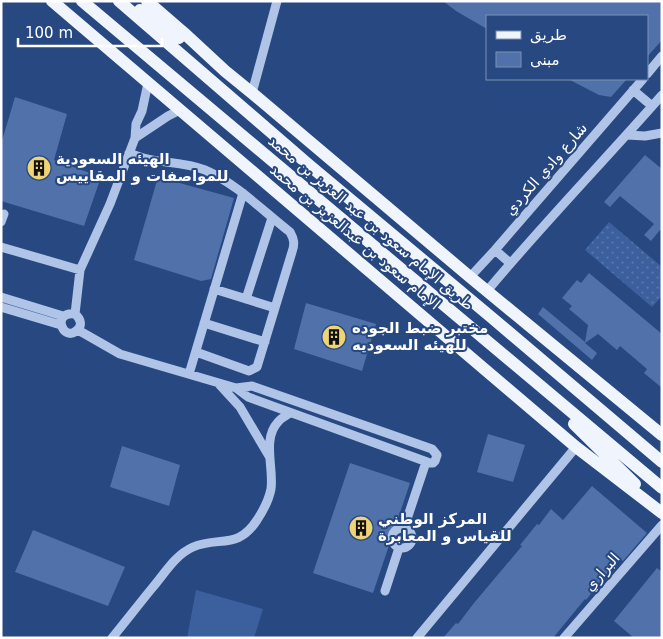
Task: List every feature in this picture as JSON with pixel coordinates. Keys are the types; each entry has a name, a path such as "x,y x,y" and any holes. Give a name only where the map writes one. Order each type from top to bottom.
{"main road":[{"name":"الإمام سعود بن عبدالعزيز بن محمد","path":"52,1 576,447 662,512"},
{"path":"60,1 78,24"},
{"name":"طريق الإمام سعود بن عبد العزيز بن محمد","path":"82,1 662,488"},
{"name":"طريق الإمام سعود بن عبد العزيز بن محمد","path":"119,1 301,159 662,462"},
{"path":"127,1 225,71 662,435"},
{"path":"147,1 184,32 225,71"},
{"path":"532,378 586,436 662,512"}],"street":[{"path":"252,93 276,1"},
{"path":"648,73 662,56"},
{"name":"شارع وادي الكردي","path":"470,277 641,80"},
{"path":"75,314 80,270 110,204 135,138 136,124 142,111 148,83"},
{"path":"633,90 652,106"},
{"path":"487,291 662,95"},
{"path":"135,138 180,110"},
{"path":"627,135 645,136 662,133"},
{"path":"129,153 149,160 186,165 221,178 243,193 290,232 293,238 294,245 256,367 249,371 196,352"},
{"path":"189,374 243,193"},
{"path":"246,299 272,218"},
{"path":"1,247 80,270"},
{"path":"495,250 510,263"},
{"path":"214,289 275,308"},
{"path":"1,297 62,320"},
{"path":"1,307 62,320"},
{"path":"69,313 75,314 80,318 81,324 78,330 73,333 67,332 62,328 62,320 69,313"},
{"path":"204,323 264,342"},
{"path":"78,330 120,354 236,388 248,398 426,462 433,463 435,461 437,455 432,449 252,386 236,388"},
{"path":"217,382 240,407 269,456"},
{"path":"112,638 178,557 194,547 230,541 247,533 257,520 271,488 269,456 270,439 273,430 278,422 290,413"},
{"path":"417,638 576,447"},
{"path":"404,528 426,462"},
{"name":"البراري","path":"564,638 662,525"},
{"path":"404,528 411,534 412,540 410,545 405,548 399,548 391,540 392,534 396,530 404,528"},
{"path":"385,591 399,548"}],"shaded area":[{"path":"609,222 662,267 662,296 652,307 585,250"},
{"path":"196,590 263,609 254,638 187,638"}],"building":[{"path":"443,1 662,1 662,40 648,56 648,15 486,15 486,28"},
{"path":"570,80 626,80 611,97 599,95"},
{"name":"الهيئه السعودية للمواصفات و المقاييس","path":"15,97 67,114 54,160 101,177 84,226 1,201 1,144"},
{"path":"645,155 662,169 662,231 660,230 651,241 644,235 654,224 620,196 610,207 604,202"},
{"path":"158,177 234,198 211,279 201,281 134,260"},
{"path":"589,273 662,334 662,388 644,373 647,369 620,346 617,350 598,334 585,343 597,353 592,360 538,314 543,307 585,342 588,325 569,309 572,306 562,298 577,280 581,283"},
{"name":"مختبر ضبط الجوده للهيئه السعوديه","path":"306,303 376,324 362,371 294,349"},
{"path":"488,434 525,445 513,482 477,472"},
{"path":"122,446 180,465 169,506 110,487"},
{"name":"المركز الوطني للقياس و المعابرة","path":"350,463 410,483 373,593 313,573"},
{"path":"592,486 647,533 623,561 619,558 553,638 443,638 456,623 458,624 551,509 563,520"},
{"path":"33,530 125,567 108,606 15,572"},
{"path":"657,568 662,572 662,638 634,638 614,621"}],"place":[{"name":"الهيئه السعودية للمواصفات و المقاييس","path":"39,168"},
{"name":"مختبر ضبط الجوده للهيئه السعوديه","path":"334,337"},
{"name":"المركز الوطني للقياس و المعابرة","path":"361,528"}]}
